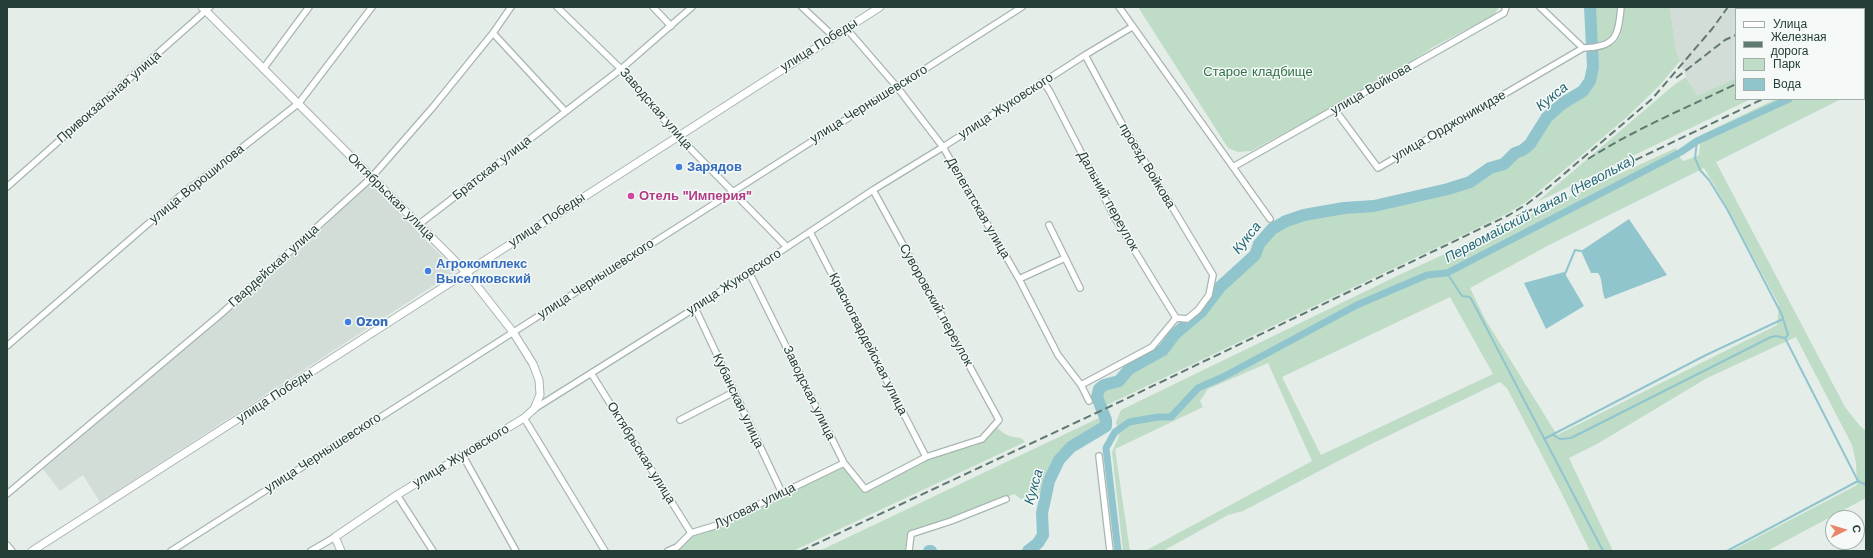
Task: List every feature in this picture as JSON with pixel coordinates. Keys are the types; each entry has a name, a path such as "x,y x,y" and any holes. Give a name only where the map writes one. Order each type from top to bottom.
{"street":[{"path":"263,69 309,7"},
{"name":"улица Ворошилова","path":"7,346 179,197 299,103 372,7"},
{"name":"Гвардейская улица","path":"7,494 221,314 371,178 433,107 493,33 511,7"},
{"name":"Заводская улица","path":"557,7 621,69 678,136 787,247"},
{"path":"653,7 671,26"},
{"name":"Братская улица","path":"418,225 621,69 692,7"},
{"path":"802,7 834,36"},
{"name":"улица Победы","path":"32,551 880,7"},
{"name":"улица Чернышевского","path":"171,551 1022,7"},
{"path":"1119,7 1234,166 1270,219"},
{"name":"улица Войкова","path":"1234,166 1504,13 1506,7"},
{"path":"1540,7 1583,48 1602,46 1614,39 1619,28 1621,7"},
{"name":"Октябрьская улица","path":"206,8 263,69 299,103 371,178 466,272 513,332 533,364 539,380 540,395 534,409"},
{"name":"Привокзальная улица","path":"7,187 206,8"},
{"name":"улица Жуковского","path":"312,551 397,495 524,418 534,409 695,308 873,190 943,147 1043,81 1132,27"},
{"name":"Делегатская улица","path":"846,28 897,87 943,147 1019,279 1058,355 1081,385 1089,401"},
{"path":"493,33 565,111"},
{"name":"улица Орджоникидзе","path":"1335,110 1378,168 1583,48"},
{"name":"проезд Войкова","path":"1085,55 1121,122 1213,276 1209,295 1198,310 1187,319 1176,318"},
{"name":"Дальний переулок","path":"1043,81 1116,220 1176,318"},
{"name":"Суворовский переулок","path":"873,190 999,420 982,439 926,457"},
{"path":"1049,225 1080,288"},
{"name":"Красногвардейская улица","path":"810,232 926,457"},
{"path":"1019,279 1065,258"},
{"name":"Заводская улица","path":"749,272 844,463 866,489 926,457"},
{"name":"Кубанская улица","path":"695,308 782,493"},
{"path":"1081,385 1152,348 1176,318"},
{"name":"Октябрьская улица","path":"591,374 691,533"},
{"path":"680,420 734,392"},
{"path":"524,418 605,551"},
{"path":"463,456 516,551"},
{"path":"1100,456 1110,551"},
{"name":"Луговая улица","path":"668,551 677,547 691,533 714,526 844,463"},
{"path":"397,495 433,551"},
{"path":"909,551 911,534 951,521 1006,499"},
{"path":"335,537 341,551"},
{"path":"7,545 12,551"}],"shaded area":[{"path":"1670,7 1866,7 1865,18 1865,8 1735,8 1735,78 1697,97 1686,77 1675,47"},
{"path":"370,183 456,271 100,502 83,475 60,491 43,469 225,315 309,241"}],"green space":[{"name":"Старое кладбище","path":"1138,7 1499,7 1494,15 1435,46 1377,83 1251,151 1238,152 1228,148"},
{"path":"1594,7 1619,7 1616,29 1612,37 1602,44 1594,41"},
{"path":"1623,7 1670,7 1675,47 1680,61 1660,85 1627,117 1526,202 1478,228 1105,406 1102,393 1104,387 1119,383 1132,370 1164,352 1177,335 1204,314 1208,305 1222,288 1257,258 1262,246 1274,231 1287,223 1305,217 1374,208 1449,191 1471,184 1491,171 1505,165 1516,154 1532,145 1548,119 1567,104 1579,100 1592,89 1597,78 1595,51 1614,44 1620,36"},
{"path":"1686,77 1697,96 1735,78 1735,100 1749,100 1537,202 1674,85"},
{"path":"1774,100 1839,100 1716,162 1845,407 1860,426 1866,431 1866,498 1844,510 1825,510 1825,520 1767,551 1731,551 1857,485 1856,463 1852,445 1796,337 1707,378 1597,444 1569,458 1613,551 1590,551 1507,388 1500,382 1369,445 1243,511 1228,515 1163,551 1145,551 1312,461 1268,363 1208,389 1200,401 1203,407 1115,449 1130,551 1123,551 1112,452 1119,436 1116,422 1121,410 1399,275 1676,148 1681,159 1684,161 1699,155 1701,135","holes":["1704,168 1728,209 1779,305 1777,325 1557,435 1485,319 1470,288 1551,244","1450,297 1493,374 1321,455 1282,377"]},
{"path":"1101,417 1102,426 1061,451 1051,469 1044,491 1021,499 1014,494 950,519 911,532 907,536 905,551 819,551"},
{"path":"997,427 1005,434 1021,438 1025,442 793,551 674,551 692,536 716,528 843,466 863,491 872,490 928,459 978,444"}],"water":[{"path":"1629,219 1667,275 1605,299 1600,275 1598,273 1591,273 1581,251"},
{"path":"1564,272 1584,306 1546,329 1524,283"}],"waterway":[{"name":"Кукса","path":"1028,551 1038,543 1043,535 1042,513 1049,481 1059,460 1071,447 1106,426 1106,420 1097,397 1099,389 1104,385 1119,381 1129,369 1163,350 1175,334 1201,312 1220,287 1255,255 1259,244 1272,229 1286,221 1304,215 1344,208 1374,206 1448,189 1470,182 1490,168 1504,164 1515,153 1523,150 1530,144 1547,117 1563,103 1583,91 1590,81 1593,67 1590,7"},
{"name":"Первомайский канал (Неволька)","path":"1118,551 1106,448 1115,432 1129,422 1158,417 1171,417 1198,388 1223,377 1357,305 1427,275 1447,273 1681,152 1697,141 1787,100"},
{"path":"1697,141 1695,158 1700,170 1709,180 1727,209 1782,315 1788,335 1785,338 1858,481 1727,551"},
{"path":"1565,274 1575,250 1581,251"},
{"path":"1447,273 1462,296 1470,297 1603,551"},
{"path":"1544,439 1706,355 1783,319"},
{"path":"1553,435 1560,439 1571,438 1771,337 1776,336 1785,338"},
{"path":"1858,481 1866,485"}],"railway":[{"path":"801,551 1111,406 1509,215 1527,204 1550,186 1652,99 1712,29 1728,7"},
{"path":"1676,78 1725,40 1735,35"},
{"path":"1588,159 1642,128 1735,84"},
{"path":"1516,217 1761,100"}],"place":[{"name":"Зарядов","path":"679,167"},
{"name":"Отель \"Империя\"","path":"631,196"},
{"name":"Агрокомплекс Выселковский","path":"428,271"},
{"name":"Ozon","path":"348,322"}]}
